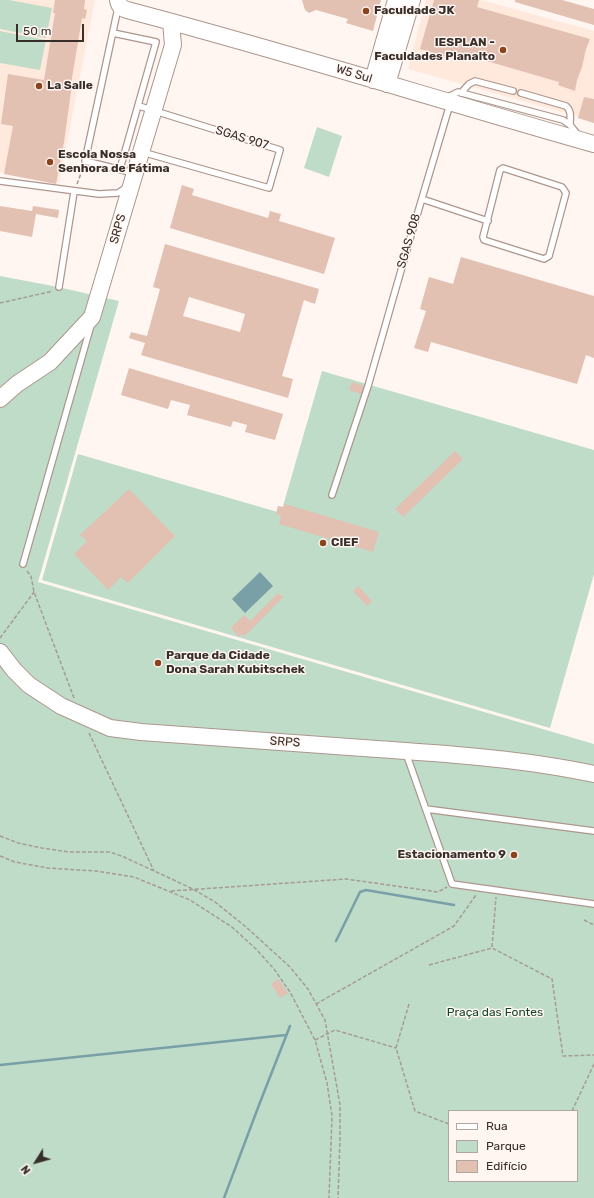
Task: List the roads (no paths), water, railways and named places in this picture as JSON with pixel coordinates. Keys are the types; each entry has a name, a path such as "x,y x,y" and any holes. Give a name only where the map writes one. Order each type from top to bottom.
{"main road":[{"path":"380,82 396,0"},
{"path":"380,82 412,0"},
{"name":"W5 Sul","path":"118,2 122,8 127,10 296,56 380,82 452,98 588,142"},
{"name":"SRPS","path":"171,22 173,45"},
{"name":"SRPS","path":"0,399 17,384 50,362 92,317 129,175 142,152 146,108 173,45 187,26"},
{"name":"SRPS","path":"0,388 17,384"},
{"name":"SRPS","path":"0,652 14,670 29,685 61,706 110,728 141,732 406,751 562,767 594,774"}],"lane":[{"path":"118,2 113,33 85,161 129,175"},
{"path":"0,181 74,192 99,194 118,193 129,175 146,108 156,42 113,33"},
{"path":"452,98 475,81 513,91"},
{"path":"521,93 566,106 569,108 570,125"},
{"path":"452,98 562,120 570,125 588,142"},
{"name":"SGAS 908","path":"332,495 369,380 452,98"},
{"name":"SGAS 907","path":"142,152 269,188 280,150 146,108"},
{"path":"502,169 562,187 565,191 566,194 549,256 546,259 486,241 483,237 488,221 502,169"},
{"path":"59,287 74,192"},
{"path":"422,199 488,221"},
{"path":"23,564 92,317"},
{"path":"406,751 452,884 594,904"},
{"path":"426,809 594,831"}],"water":[{"path":"260,572 273,586 245,613 232,599"}],"waterway":[{"path":"336,941 360,892 366,890 454,905"},
{"path":"224,1198 290,1026"},
{"path":"0,1065 286,1035"}],"place":[{"name":"Faculdade JK","path":"366,11"},
{"name":"IESPLAN - Faculdades Planalto","path":"503,50"},
{"name":"La Salle","path":"39,86"},
{"name":"Escola Nossa Senhora de Fátima","path":"50,162"},
{"name":"CIEF","path":"323,543"},
{"name":"Parque da Cidade Dona Sarah Kubitschek","path":"158,663"},
{"name":"Estacionamento 9","path":"514,855"}],"park label":[{"name":"Praça das Fontes","path":"495,1013"}]}
